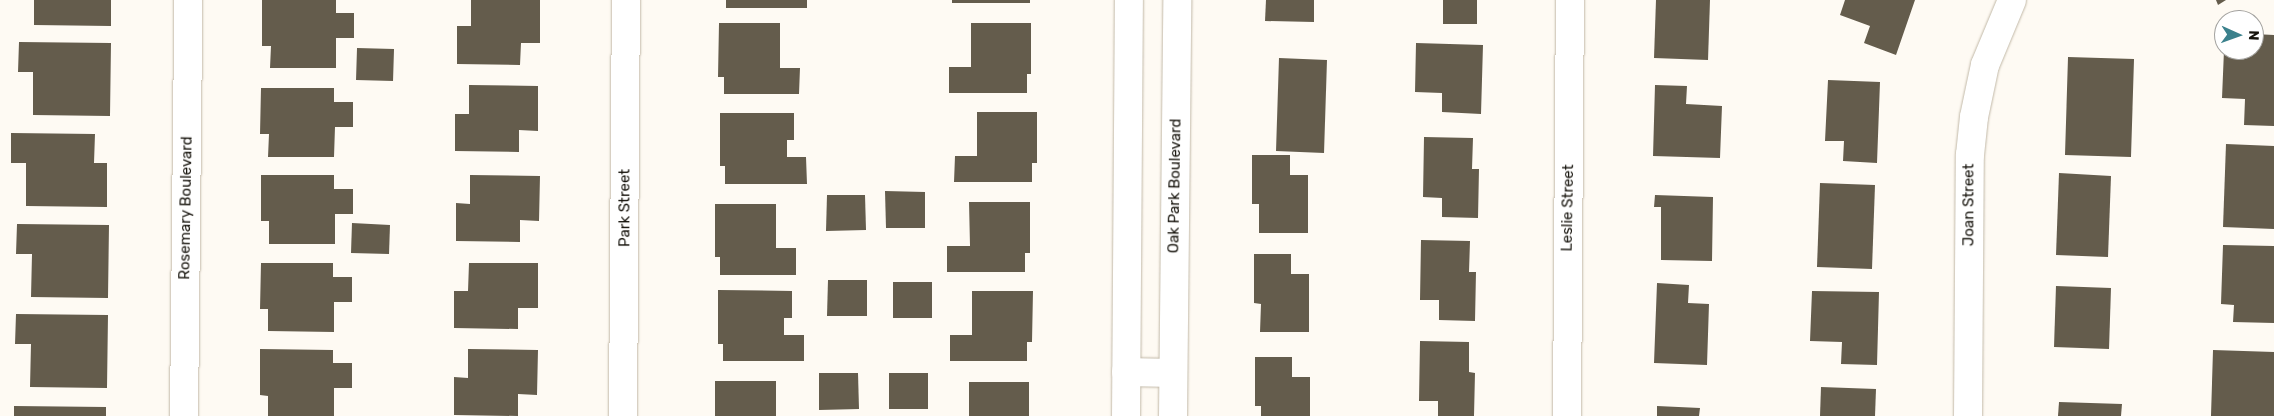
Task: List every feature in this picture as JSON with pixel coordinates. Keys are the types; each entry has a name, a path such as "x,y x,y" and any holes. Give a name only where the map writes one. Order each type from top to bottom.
{"street":[{"name":"Rosemary Boulevard","path":"184,416 188,0"},
{"name":"Park Street","path":"623,416 626,0"},
{"path":"1126,416 1129,0"},
{"name":"Oak Park Boulevard","path":"1172,416 1177,0"},
{"name":"Leslie Street","path":"1566,416 1570,0"},
{"name":"Joan Street","path":"1968,416 1970,155 1985,65 2012,0"},
{"path":"1126,372 1173,373"}],"building":[{"path":"34,0 111,0 111,26 34,25"},
{"path":"262,0 336,0 336,13 354,13 354,38 336,38 336,68 270,68 271,46 262,46"},
{"path":"471,0 540,0 540,43 521,43 520,65 457,64 457,26 471,26"},
{"path":"726,0 807,0 807,8 726,8"},
{"path":"952,0 1030,0 1030,3 952,3"},
{"path":"1266,0 1314,0 1314,22 1265,21"},
{"path":"1443,0 1477,0 1477,24 1443,24"},
{"path":"1656,0 1710,0 1708,60 1654,58"},
{"path":"1845,0 1915,0 1896,55 1864,43 1870,26 1840,15"},
{"path":"2216,0 2226,0 2218,5"},
{"path":"719,23 780,23 780,68 800,68 799,94 724,94 724,77 718,77"},
{"path":"971,23 1031,23 1031,74 1027,74 1027,93 949,93 949,67 971,67"},
{"path":"2264,34 2274,35 2274,126 2244,125 2245,99 2222,98 2224,60 2264,60"},
{"path":"19,42 111,43 110,116 33,115 33,72 18,72"},
{"path":"1416,43 1483,45 1481,114 1442,112 1442,93 1415,92"},
{"path":"357,48 394,49 393,81 356,80"},
{"path":"2068,57 2134,59 2131,157 2065,155"},
{"path":"1279,58 1327,60 1324,153 1276,151"},
{"path":"1828,80 1880,82 1877,163 1843,161 1844,141 1825,141"},
{"path":"469,85 538,86 538,131 519,130 519,152 455,151 455,114 469,114"},
{"path":"1655,85 1687,86 1686,104 1722,106 1720,158 1653,156"},
{"path":"261,88 334,88 334,102 353,102 353,127 335,127 334,157 268,157 269,134 260,134"},
{"path":"977,112 1037,112 1037,163 1032,163 1032,182 954,182 955,156 977,156"},
{"path":"720,113 794,113 794,140 787,140 787,157 806,157 807,184 725,184 725,166 720,166"},
{"path":"11,133 95,134 94,163 107,163 107,207 26,206 26,163 11,163"},
{"path":"1424,137 1473,138 1472,169 1479,169 1478,218 1442,217 1442,198 1423,197"},
{"path":"2226,144 2274,146 2274,229 2223,227"},
{"path":"1252,155 1290,155 1290,175 1308,175 1308,233 1259,233 1259,204 1252,204"},
{"path":"2059,173 2111,176 2108,257 2056,255"},
{"path":"261,175 334,175 334,189 353,189 353,214 335,214 335,244 269,244 269,221 261,221"},
{"path":"470,175 540,176 539,221 520,220 520,242 456,241 456,203 470,204"},
{"path":"1820,183 1875,185 1872,269 1817,267"},
{"path":"885,191 925,192 925,228 886,228"},
{"path":"827,195 865,195 866,230 826,231"},
{"path":"1655,195 1713,197 1712,261 1661,260 1661,207 1654,207"},
{"path":"969,202 1030,202 1030,253 1025,253 1025,272 947,272 947,246 970,246"},
{"path":"715,204 776,204 776,248 796,248 796,275 720,275 720,257 715,257"},
{"path":"352,223 390,225 389,254 351,253"},
{"path":"17,224 109,225 108,298 31,297 32,254 16,254"},
{"path":"1421,240 1470,241 1469,272 1476,272 1475,321 1439,320 1439,300 1420,300"},
{"path":"2223,245 2274,246 2274,323 2233,322 2234,305 2221,304"},
{"path":"1254,254 1291,254 1291,274 1309,274 1309,332 1260,332 1261,304 1254,303"},
{"path":"261,263 333,263 333,277 352,277 352,302 334,302 334,332 268,331 268,309 260,309"},
{"path":"469,263 538,263 538,308 518,308 518,329 454,328 454,291 468,291"},
{"path":"828,280 867,280 867,316 827,316"},
{"path":"893,282 932,282 932,318 893,318"},
{"path":"1657,283 1689,285 1688,303 1709,304 1707,365 1654,363"},
{"path":"2056,286 2111,288 2109,349 2054,347"},
{"path":"718,290 792,291 792,318 784,318 784,335 804,335 804,361 723,361 723,344 718,344"},
{"path":"972,291 1033,291 1032,342 1027,342 1027,361 950,361 950,335 972,335"},
{"path":"1812,291 1879,292 1877,365 1841,364 1842,342 1810,341"},
{"path":"16,314 108,315 107,388 30,387 31,344 15,344"},
{"path":"1420,341 1469,342 1469,372 1475,373 1474,416 1438,416 1438,401 1419,401"},
{"path":"260,349 333,350 333,363 352,363 352,388 334,388 334,416 268,416 268,396 260,395"},
{"path":"468,349 538,350 537,395 518,394 518,416 454,415 454,377 468,378"},
{"path":"2213,350 2274,352 2274,416 2211,416"},
{"path":"1255,357 1292,357 1292,377 1310,377 1310,416 1261,416 1261,406 1255,406"},
{"path":"819,373 858,373 859,409 819,410"},
{"path":"889,373 928,373 928,409 889,409"},
{"path":"715,381 776,381 776,416 715,416"},
{"path":"969,382 1029,382 1029,416 969,416"},
{"path":"1821,387 1876,389 1875,416 1820,416"},
{"path":"2059,402 2122,404 2121,416 2058,416"},
{"path":"14,406 106,407 106,416 14,416"},
{"path":"1657,406 1700,408 1699,416 1657,416"}]}
